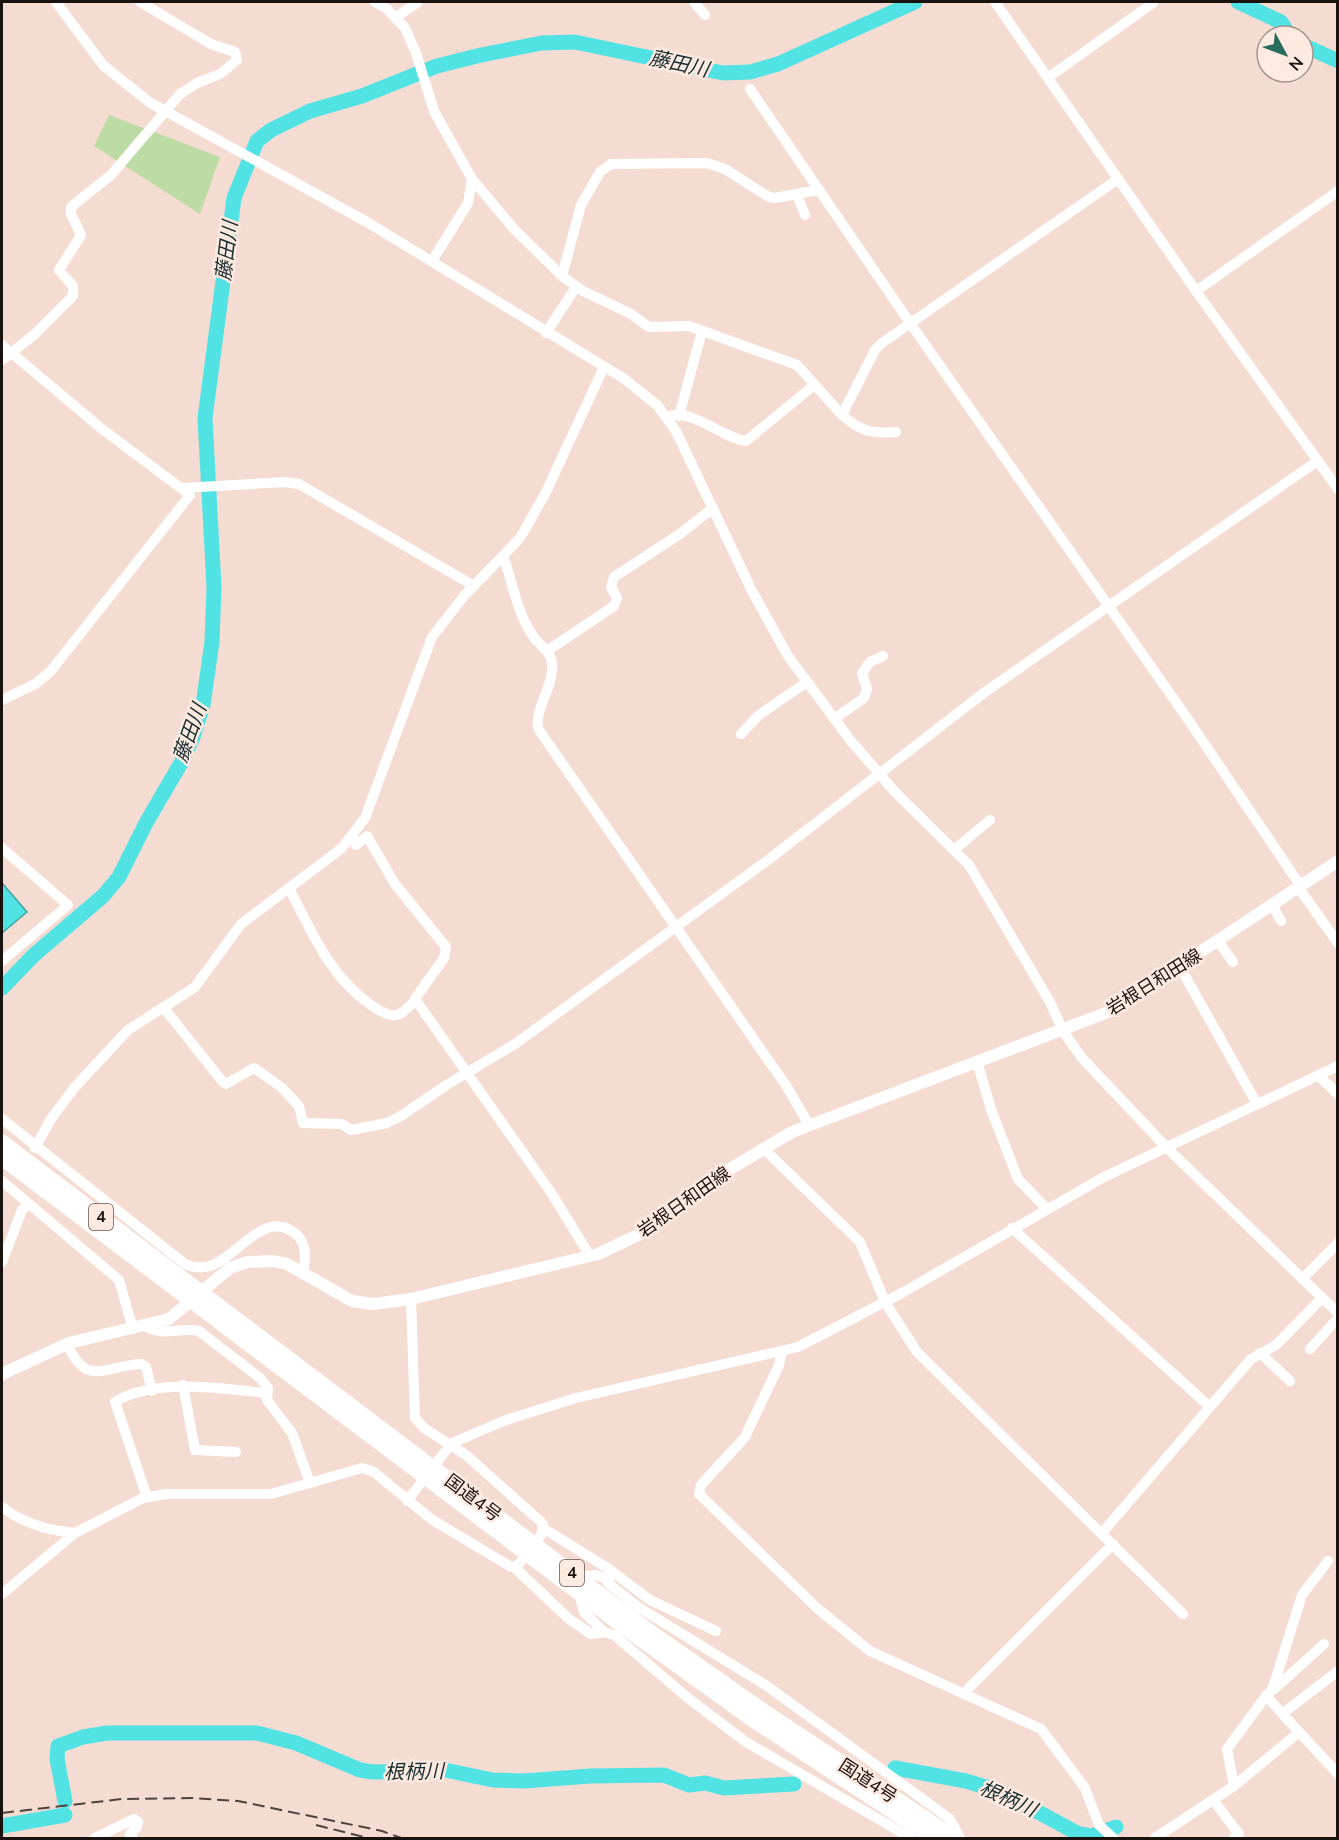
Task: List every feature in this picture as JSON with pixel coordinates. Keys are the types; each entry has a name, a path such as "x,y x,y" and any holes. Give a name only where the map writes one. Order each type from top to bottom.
{"highway":[{"name":"国道4号","path":"2,1142 196,1296 531,1549 579,1593 753,1720 933,1839"},
{"name":"国道4号","path":"2,1158 196,1296"},
{"name":"国道4号","path":"531,1549 579,1578 762,1710 955,1839"}],"main road":[{"name":"岩根日和田線","path":"2,1374 67,1344 169,1319 230,1268 247,1262 273,1261 287,1264 352,1301 373,1304 411,1299 590,1256 640,1234 725,1172 763,1148 809,1125 1111,1011 1338,861"}],"street":[{"path":"56,2 103,65 140,96 164,112 283,175 432,261 636,387 667,417 683,444 752,591 788,656 834,719 879,774 920,819 969,865 984,886 1050,1002 1063,1031 1094,1071 1167,1148 1338,1313"},
{"path":"2,700 35,684 57,663 190,495 4,353 35,334 73,296 73,286 59,270 81,235 70,214 71,207 111,175 188,87 226,70 238,56 211,44 140,2"},
{"path":"375,2 396,17 405,28 416,53 429,98 472,179 514,229 562,276 576,287 631,314 649,327 685,325 797,366 842,415 862,430 874,434 896,432"},
{"path":"396,17 418,2"},
{"path":"694,2 705,15"},
{"path":"997,3 1118,180 1316,462 1338,489"},
{"path":"1049,77 1153,3"},
{"path":"750,89 910,323 1107,604 1338,943"},
{"path":"562,276 581,205 597,176 611,164 707,163 724,170 769,197 797,195 818,190"},
{"path":"432,261 468,202 472,179"},
{"path":"842,415 875,350 910,323 1118,180"},
{"path":"1196,291 1338,191"},
{"path":"797,195 805,215"},
{"path":"546,333 576,287"},
{"path":"679,416 702,331"},
{"path":"35,1148 51,1119 74,1088 128,1030 195,987 241,924 315,870 353,837 365,818 426,649 450,612 504,558 532,518 604,367"},
{"path":"667,417 691,418 731,438 746,441 813,386"},
{"path":"163,1007 226,1084 254,1068 281,1088 299,1106 303,1123 342,1124 351,1130 387,1123 515,1044 677,928 985,692 1107,604 1316,462"},
{"path":"182,488 243,484 299,484 474,586"},
{"path":"547,651 614,606 617,598 611,587 614,577 680,534 713,508"},
{"path":"504,558 530,632 547,651 553,666 545,702 537,719 539,730 787,1087 809,1125"},
{"path":"834,719 864,698 867,689 862,674 870,662 883,656"},
{"path":"741,734 759,715 807,682"},
{"path":"954,850 990,820"},
{"path":"353,837 356,845 367,836 381,864 446,947 444,958 415,996 416,1000 552,1194 590,1256"},
{"path":"2,848 68,904 2,961"},
{"path":"289,888 326,960 347,986 374,1007 392,1015 402,1012 416,1000"},
{"path":"1272,904 1281,921"},
{"path":"1218,941 1233,962"},
{"path":"1180,967 1257,1104"},
{"path":"977,1062 992,1112 1018,1179 1046,1208"},
{"path":"407,1501 451,1444 506,1420 576,1398 782,1352 811,1341 885,1302 1046,1208 1338,1066"},
{"path":"1318,1075 1338,1094"},
{"path":"2,1119 35,1148 177,1259 191,1266 212,1265 260,1232 279,1226 289,1228 300,1239 305,1252 303,1272"},
{"path":"763,1148 860,1242 885,1302 917,1352 1183,1614"},
{"path":"2,1181 27,1206 118,1280 139,1328 159,1332 189,1329 199,1331 260,1378 268,1388 267,1400 297,1443 310,1482"},
{"path":"2,1262 22,1210 27,1206"},
{"path":"1012,1228 1209,1407"},
{"path":"1302,1279 1338,1243"},
{"path":"1102,1533 1251,1359 1276,1345 1322,1298"},
{"path":"411,1299 415,1418 424,1428 451,1444 540,1521 543,1528 609,1575 650,1600 716,1631"},
{"path":"1310,1349 1338,1318"},
{"path":"67,1344 75,1361 83,1369 92,1372 141,1364 146,1367 152,1391"},
{"path":"782,1352 779,1365 748,1431 701,1485 699,1494 817,1608 853,1639 879,1656 1033,1724 1048,1735 1085,1788 1099,1826 1113,1839"},
{"path":"1260,1353 1290,1381"},
{"path":"147,1497 115,1402 126,1396 183,1385 266,1393"},
{"path":"183,1385 195,1450 236,1452"},
{"path":"2,1594 75,1533 147,1497 166,1494 271,1494 350,1471 369,1469 431,1519 514,1567 569,1619 591,1634 603,1632 614,1635 710,1716 753,1747 905,1837"},
{"path":"2,1507 28,1522 56,1532 75,1533"},
{"path":"514,1567 531,1549 543,1528"},
{"path":"963,1694 1113,1544"},
{"path":"1269,1693 1302,1595 1328,1561"},
{"path":"579,1578 609,1575 638,1607 767,1686 950,1819 960,1839"},
{"path":"579,1593 584,1612 603,1632"},
{"path":"1234,1786 1227,1749 1269,1693 1324,1644"},
{"path":"1282,1714 1338,1671"},
{"path":"1269,1693 1282,1714 1338,1774"},
{"path":"1155,1839 1214,1801 1298,1732"},
{"path":"1214,1801 1239,1834 1234,1839"},
{"path":"95,1839 134,1819 138,1822 137,1827 130,1834 133,1839"}],"green space":[{"path":"109,115 220,157 200,214 94,146"}],"water":[{"path":"2,883 27,912 2,933"}],"waterway":[{"name":"藤田川","path":"2,988 34,955 103,896 119,877 146,823 181,763 193,737 203,705 212,642 214,587 205,418 234,198 257,141 271,130 310,111 362,96 437,66 481,55 542,43 575,42 723,73 750,72 778,64 915,2"},
{"name":"藤田川","path":"1238,2 1282,24"},
{"name":"藤田川","path":"1315,50 1338,61"},
{"name":"根柄川","path":"65,1801 57,1759 58,1746 83,1737 107,1733 257,1733 296,1743 360,1770 373,1772 445,1770 493,1780 524,1781 590,1776 664,1775 689,1785 705,1783 724,1788 794,1784"},
{"name":"根柄川","path":"895,1768 966,1781 999,1791 1079,1834 1092,1836 1116,1827"},
{"name":"根柄川","path":"2,1826 65,1815"}],"railway":[{"path":"2,1813 122,1799 192,1798 238,1801 382,1831 401,1838"},
{"path":"316,1825 368,1838"}]}
